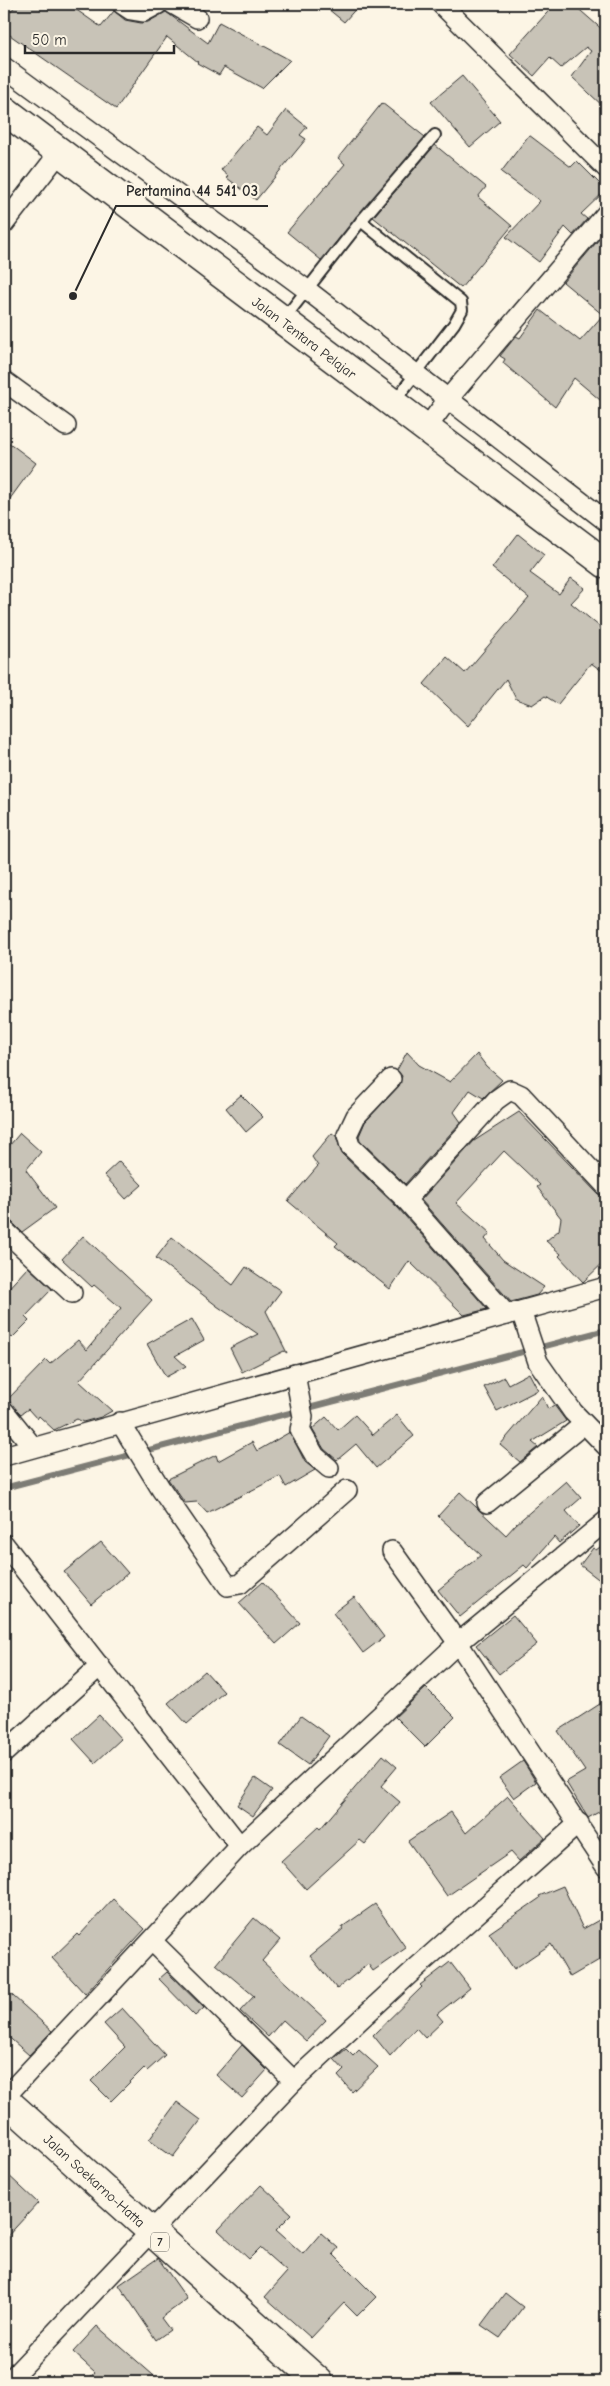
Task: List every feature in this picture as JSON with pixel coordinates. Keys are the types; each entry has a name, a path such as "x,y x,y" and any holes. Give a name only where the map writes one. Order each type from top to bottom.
{"main road":[{"name":"Jalan Tentara Pelajar","path":"4,110 606,564"},
{"name":"Jalan Soekarno-Hatta","path":"4,2098 150,2232 319,2382"}],"street":[{"path":"122,4 131,10 143,12 158,4"},
{"path":"173,4 197,18"},
{"path":"441,4 606,168"},
{"path":"4,67 307,290 606,521"},
{"path":"4,224 59,153"},
{"path":"426,428 448,399 606,214"},
{"path":"4,381 66,426"},
{"path":"391,1079 356,1116 347,1135 350,1146 406,1200 514,1313 530,1338 538,1362 573,1412 606,1446"},
{"path":"406,1200 496,1100 510,1090 521,1095 606,1186"},
{"path":"4,1230 72,1293"},
{"path":"4,1456 120,1422 297,1382 514,1313 606,1287"},
{"path":"297,1382 303,1417 300,1430 315,1456 329,1468"},
{"path":"4,1411 34,1447"},
{"path":"120,1422 166,1496 228,1586 240,1584 348,1490"},
{"path":"487,1502 584,1424"},
{"path":"4,2098 240,1846 458,1643 606,1521"},
{"path":"4,1544 240,1846"},
{"path":"392,1551 458,1643 579,1823 606,1867"},
{"path":"4,1753 100,1666"},
{"path":"8,2382 294,2081 416,1968 579,1823"},
{"path":"152,1941 294,2081"}],"lane":[{"path":"282,321 361,221 435,135"},
{"path":"361,221 461,302 462,310 454,324 392,404"}],"building":[{"path":"17,4 68,4 101,27 114,11 125,20 141,23 148,22 166,12 208,43 219,22 290,60 262,88 224,67 219,75 197,63 167,37 116,109 4,31 4,19"},
{"path":"322,4 360,4 344,22"},
{"path":"555,4 573,4 606,31 606,109 572,77 591,51 586,47 561,68 550,58 534,76 510,54"},
{"path":"462,76 500,121 470,147 431,102"},
{"path":"382,103 425,137 321,260 287,232 345,164 338,158"},
{"path":"286,110 307,127 300,135 306,139 256,200 227,178 228,176 221,170 257,127 267,135"},
{"path":"529,135 571,167 577,161 606,190 581,214 587,219 573,235 565,227 539,262 506,237 540,201 501,172"},
{"path":"435,145 486,187 478,197 512,226 461,288 373,217"},
{"path":"606,231 606,405 574,378 555,407 503,363 505,359 500,356 516,336 520,338 540,310 580,341 603,315 563,282"},
{"path":"4,439 36,463 4,507"},
{"path":"518,534 544,555 530,573 559,594 571,578 585,588 571,603 606,632 606,674 591,663 558,704 545,696 532,705 516,699 506,679 468,726 424,684 447,657 465,673 529,598 492,568"},
{"path":"407,1052 419,1065 450,1082 477,1054 487,1067 502,1080 483,1098 470,1090 454,1112 461,1122 405,1184 360,1140 359,1136 365,1122 399,1086 402,1076 397,1070"},
{"path":"241,1095 263,1117 246,1132 226,1108"},
{"path":"519,1112 598,1194 606,1198 606,1260 583,1282 559,1256 561,1254 546,1241 559,1230 561,1218 537,1187 540,1185 504,1151 456,1203 490,1233 485,1239 503,1260 544,1287 537,1295 511,1302 421,1200 474,1141"},
{"path":"20,1133 41,1152 26,1170 55,1208 22,1232 4,1214 4,1152"},
{"path":"332,1133 336,1136 342,1154 398,1208 487,1309 464,1315 409,1261 390,1289 335,1246 338,1243 288,1201 318,1166 312,1157"},
{"path":"119,1161 142,1185 126,1199 104,1175"},
{"path":"83,1236 152,1300 79,1381 112,1411 101,1417 83,1422 77,1419 54,1430 39,1416 37,1419 28,1409 21,1414 7,1400 46,1360 50,1364 78,1340 87,1350 121,1308 94,1285 92,1287 62,1259"},
{"path":"172,1237 233,1285 246,1267 281,1291 266,1311 287,1353 284,1351 242,1372 230,1348 258,1334 217,1306 156,1258"},
{"path":"28,1267 52,1289 25,1317 29,1321 12,1338 4,1330 4,1293"},
{"path":"192,1319 204,1340 175,1356 186,1366 166,1377 147,1344"},
{"path":"529,1373 538,1390 497,1411 484,1387 504,1377 508,1384"},
{"path":"542,1396 548,1409 554,1405 566,1421 532,1442 538,1447 520,1462 500,1445"},
{"path":"355,1415 373,1435 397,1415 414,1436 376,1468 356,1444 337,1460 324,1449 312,1429 326,1417 338,1430"},
{"path":"290,1432 305,1462 315,1470 286,1487 280,1476 207,1513 197,1502 185,1503 168,1479 216,1455 218,1461 252,1442 257,1451"},
{"path":"566,1481 581,1498 566,1511 579,1526 559,1543 554,1537 527,1568 524,1565 460,1617 438,1590 481,1555 438,1516 460,1492 506,1535"},
{"path":"101,1542 128,1573 91,1604 64,1572"},
{"path":"606,1543 606,1585 580,1565 593,1548 596,1550"},
{"path":"263,1582 300,1623 276,1644 239,1603"},
{"path":"354,1597 384,1637 363,1653 333,1613"},
{"path":"513,1615 537,1644 499,1674 476,1645"},
{"path":"205,1671 224,1692 187,1724 168,1703"},
{"path":"426,1688 455,1717 425,1747 395,1717"},
{"path":"606,1700 606,1808 588,1818 566,1782 585,1771 558,1731"},
{"path":"99,1715 121,1739 95,1763 73,1739"},
{"path":"301,1716 329,1736 308,1765 280,1745"},
{"path":"383,1755 397,1767 381,1786 400,1802 365,1844 360,1840 306,1889 281,1861 318,1827 320,1829"},
{"path":"523,1761 536,1782 514,1798 499,1778"},
{"path":"255,1778 272,1790 253,1816 237,1805"},
{"path":"508,1796 545,1838 519,1861 511,1852 447,1896 408,1841 451,1812 466,1833"},
{"path":"563,1886 583,1929 606,1916 606,1956 570,1977 551,1944 514,1969 489,1933 540,1898 539,1896"},
{"path":"113,1899 145,1929 85,1994 52,1958 77,1934 79,1936"},
{"path":"375,1904 406,1948 373,1971 368,1964 337,1989 310,1956 343,1929 342,1927"},
{"path":"254,1918 280,1940 262,1961 326,2020 306,2041 283,2020 268,2037 240,2011 254,1996 216,1964"},
{"path":"450,1962 470,1988 437,2014 443,2021 425,2038 416,2028 390,2056 373,2035 422,1987 420,1985"},
{"path":"167,1972 204,2008 195,2016 159,1979"},
{"path":"4,1988 52,2031 29,2055 4,2033"},
{"path":"122,2008 165,2055 147,2071 144,2068 111,2101 91,2081 125,2047 104,2024"},
{"path":"242,2045 267,2070 242,2098 216,2075"},
{"path":"346,2049 353,2056 359,2050 378,2067 352,2092 338,2076 344,2070 334,2059"},
{"path":"177,2102 201,2120 173,2157 149,2140"},
{"path":"4,2171 38,2203 4,2240"},
{"path":"261,2185 292,2214 276,2230 303,2254 321,2233 338,2248 333,2254 376,2297 357,2316 344,2303 311,2338 265,2297 287,2272 260,2248 249,2259 218,2230"},
{"path":"158,2258 187,2299 161,2318 170,2330 156,2340 119,2285"},
{"path":"505,2293 523,2307 500,2338 481,2325"},
{"path":"97,2326 161,2382 86,2382 95,2372 73,2352"}],"waterway":[{"path":"4,1488 606,1330"}],"place":[{"name":"Pertamina 44 541 03","path":"73,296"}]}
